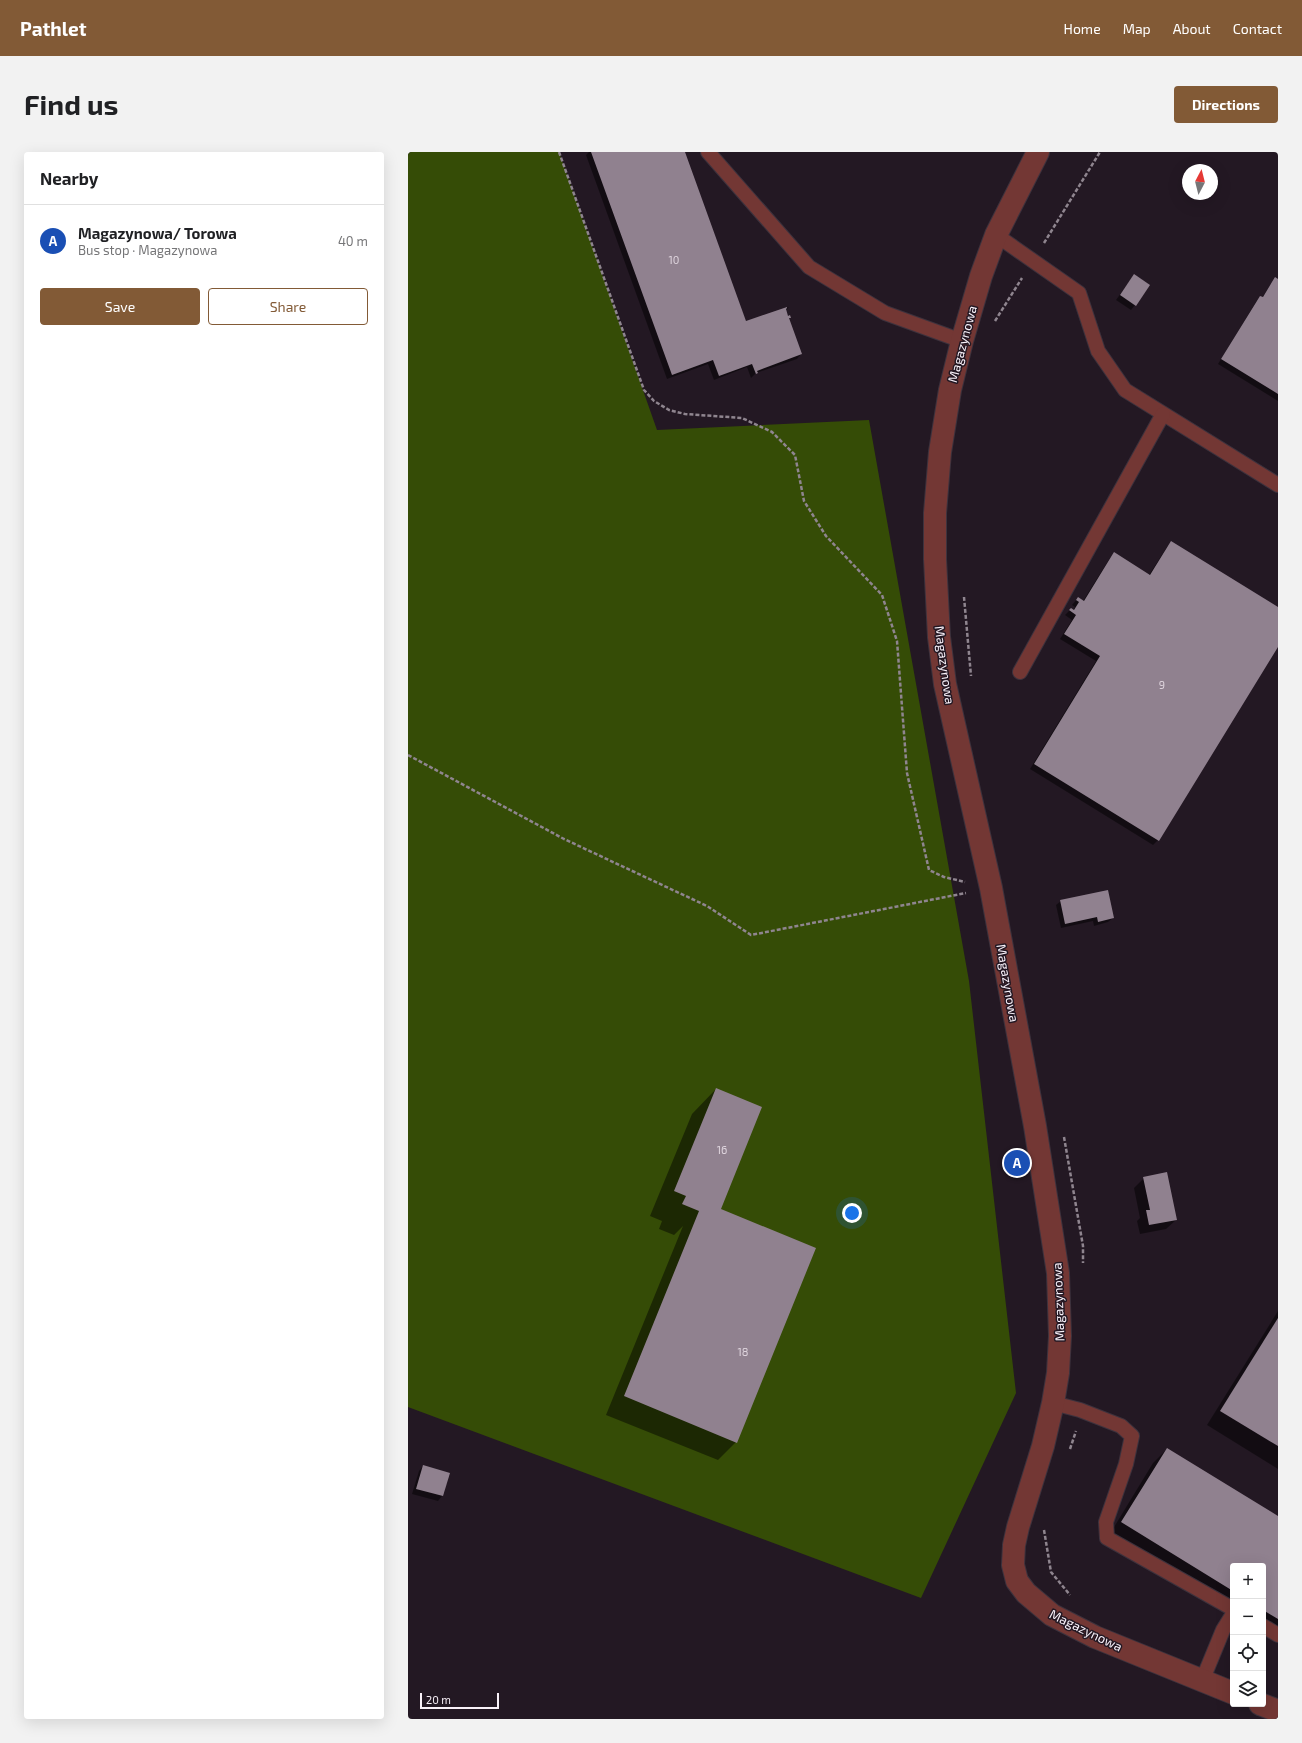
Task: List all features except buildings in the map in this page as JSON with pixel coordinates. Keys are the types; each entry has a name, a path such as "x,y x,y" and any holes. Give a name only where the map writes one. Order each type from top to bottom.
{"street":[{"name":"Magazynowa","path":"1038,152 996,235 981,276 962,341 950,390 940,452 935,513 934,559 939,637 945,684 990,888 1035,1126 1058,1273 1060,1336 1058,1373 1043,1446 1014,1545 1013,1565 1017,1581 1026,1593 1037,1604 1052,1615 1072,1626 1230,1692"},
{"path":"1266,1706 1278,1711"}],"lane":[{"path":"708,152 808,266 885,313 962,341"},
{"path":"996,235 1079,293 1098,351 1125,390 1278,485"},
{"path":"1020,672 1163,414"},
{"path":"1053,1403 1080,1410 1121,1426 1132,1436 1126,1464 1106,1522 1107,1538 1230,1607"},
{"path":"1202,1681 1223,1630 1230,1619"},
{"path":"1266,1628 1278,1635"}],"path":[{"path":"559,152 644,390 654,401 669,410 685,414 742,418 772,432 795,455 804,501 826,536 882,596 897,641 907,773 929,870 944,877 990,888"},
{"path":"994,323 1100,152"},
{"path":"964,596 972,683"},
{"path":"408,755 564,840 707,906 751,935 990,888"},
{"path":"1062,1130 1083,1246 1083,1269"},
{"path":"1069,1450 1078,1427 1080,1410"},
{"path":"1046,1522 1044,1529 1045,1542 1051,1572 1075,1599"}],"green space":[{"path":"408,152 559,152 657,430 869,420 969,981 1016,1393 921,1598 408,1407"}],"place":[{"name":"Magazynowa/ Torowa","path":"1017,1163"}]}
